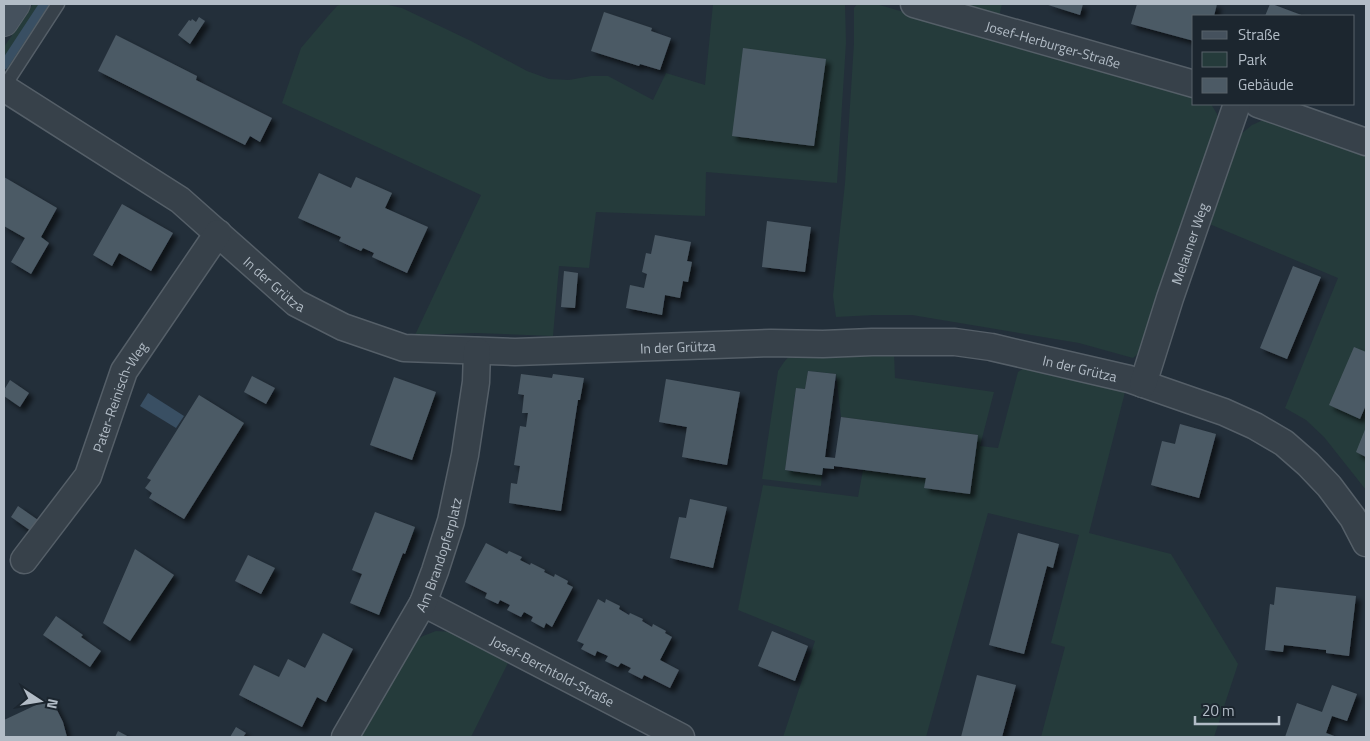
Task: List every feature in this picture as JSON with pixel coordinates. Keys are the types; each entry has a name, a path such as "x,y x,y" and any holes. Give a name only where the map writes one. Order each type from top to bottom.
{"main road":[{"path":"4,22 16,4"}],"street":[{"name":"Josef-Herburger-Straße","path":"914,4 1192,83"},
{"name":"In der Grütza","path":"4,88 180,200 296,303 343,327 404,348 515,352 771,344 955,342 1005,350 1129,379 1224,412 1255,426 1284,443 1329,486 1353,518 1366,543"},
{"name":"Melauner Weg","path":"1143,384 1170,298 1237,105"},
{"path":"1261,105 1366,142"},
{"name":"Pater-Reinisch-Weg","path":"24,560 88,476 124,371 218,233"},
{"name":"Am Brandopferplatz","path":"345,737 423,603 436,571 451,521 465,455 476,382 477,351"},
{"name":"Josef-Berchtold-Straße","path":"423,603 682,737"}],"lane":[{"path":"4,88 58,4"}],"green space":[{"path":"33,4 53,4 9,70 4,67 4,47"},
{"path":"342,4 384,4 402,8 471,41 527,71 549,79 569,80 591,76 608,76 653,100 666,73 705,85 713,4 845,4 846,43 837,183 706,172 705,216 596,212 589,268 559,266 553,336 476,333 415,335 481,195 282,103 301,48 337,6"},
{"path":"857,4 876,4 1192,95 1192,105 1212,105 1217,114 1219,126 1140,352 1133,358 1079,343 912,315 836,317 833,296 845,183 854,43 854,8"},
{"path":"955,4 1002,4 999,16"},
{"path":"1272,120 1366,152 1366,490 1324,437 1306,420 1285,408 1338,278 1207,223 1232,151 1241,134 1252,125 1261,121"},
{"path":"792,353 894,353 895,378 994,392 980,446 998,448 1018,372 1024,368 1073,376 1125,392 1089,533 1171,554 1238,664 1214,737 1041,737 1065,647 1051,643 1079,535 988,513 926,737 783,737 815,641 738,610 763,485 858,497 863,470 926,478 925,488 970,494 978,435 841,417 836,374 808,371 805,389 796,388 785,470 822,475 821,486 762,479 778,371"},
{"path":"436,631 453,632 509,661 471,737 363,737 358,735 412,643"}],"water":[{"path":"148,393 184,416 176,428 140,406"}],"building":[{"path":"1045,4 1083,4 1080,15"},
{"path":"1137,4 1217,4 1214,15 1192,15 1192,40 1131,24"},
{"path":"1270,4 1272,4 1301,15 1265,15"},
{"path":"604,12 652,28 651,31 671,38 660,70 640,64 639,66 591,51"},
{"path":"199,17 205,21 190,44 178,35 189,20 191,21 192,19 196,22"},
{"path":"116,35 197,76 196,80 272,118 260,142 250,136 245,145 98,71"},
{"path":"743,48 826,59 814,146 732,136"},
{"path":"319,173 351,188 356,177 392,193 385,208 428,227 407,273 372,257 374,253 363,248 361,251 339,241 341,237 298,218"},
{"path":"4,177 57,208 41,237 49,243 31,274 11,262 25,238 4,226"},
{"path":"122,204 173,233 151,271 119,253 112,266 93,255"},
{"path":"767,221 811,227 805,272 762,267"},
{"path":"655,235 691,242 687,261 692,262 688,282 683,281 680,298 665,295 662,315 626,308 630,285 644,288 647,274 642,272 646,253 651,254"},
{"path":"1293,266 1321,277 1287,359 1260,348"},
{"path":"564,271 578,273 575,308 561,307"},
{"path":"1354,347 1366,352 1366,405 1360,419 1329,405"},
{"path":"808,371 836,374 825,457 835,458 841,417 978,435 970,494 924,488 926,478 834,466 834,469 823,468 822,475 785,470 796,388 805,389"},
{"path":"521,374 552,378 553,374 584,378 580,400 578,400 561,511 509,503 511,483 517,484 520,466 514,465 520,426 526,427 528,413 522,413 524,395 518,394"},
{"path":"252,376 275,388 266,404 244,392"},
{"path":"394,377 436,392 412,460 370,445"},
{"path":"666,379 740,392 727,465 682,457 687,427 659,422"},
{"path":"10,380 29,393 20,407 4,396 4,390"},
{"path":"199,395 244,423 184,519 149,498 152,493 145,488 151,480 147,478"},
{"path":"1180,424 1216,434 1199,498 1151,485 1162,441 1175,444"},
{"path":"1366,427 1366,457 1356,452"},
{"path":"690,499 727,507 713,568 670,558 679,517 686,518"},
{"path":"18,506 38,520 31,531 11,517"},
{"path":"375,512 415,527 379,615 350,603 362,574 352,570"},
{"path":"1018,533 1059,544 1053,568 1047,566 1024,654 989,645"},
{"path":"486,543 507,554 509,551 522,557 520,560 545,570 544,572 554,577 555,574 568,581 567,584 573,587 552,627 546,623 544,628 531,621 533,617 524,612 521,617 507,610 510,605 500,600 498,604 485,598 487,593 465,582"},
{"path":"135,549 174,575 130,641 103,623"},
{"path":"248,555 275,568 261,594 235,581"},
{"path":"1276,587 1356,596 1349,656 1326,653 1326,650 1284,645 1283,652 1265,650 1270,604 1274,605"},
{"path":"598,599 605,603 606,599 620,606 619,609 629,615 630,613 643,619 642,621 652,627 653,624 666,631 665,633 672,637 660,660 679,670 670,688 644,675 642,679 628,672 631,668 621,663 618,667 605,661 608,656 597,651 595,656 581,649 584,644 577,641"},
{"path":"56,616 83,635 81,637 101,651 90,667 43,635"},
{"path":"772,631 808,646 795,681 758,666"},
{"path":"323,633 353,649 326,702 317,697 302,727 239,695 254,665 279,677 288,659 305,668"},
{"path":"977,675 1016,685 1002,737 961,737"},
{"path":"1332,685 1357,694 1347,721 1332,716 1326,733 1337,737 1285,737 1297,703 1322,712"},
{"path":"51,698 63,722 67,737 4,737 4,720"},
{"path":"236,727 246,733 243,737 230,737"},
{"path":"118,731 129,737 115,737"}],"waterway":[{"path":"4,65 44,4"}]}
